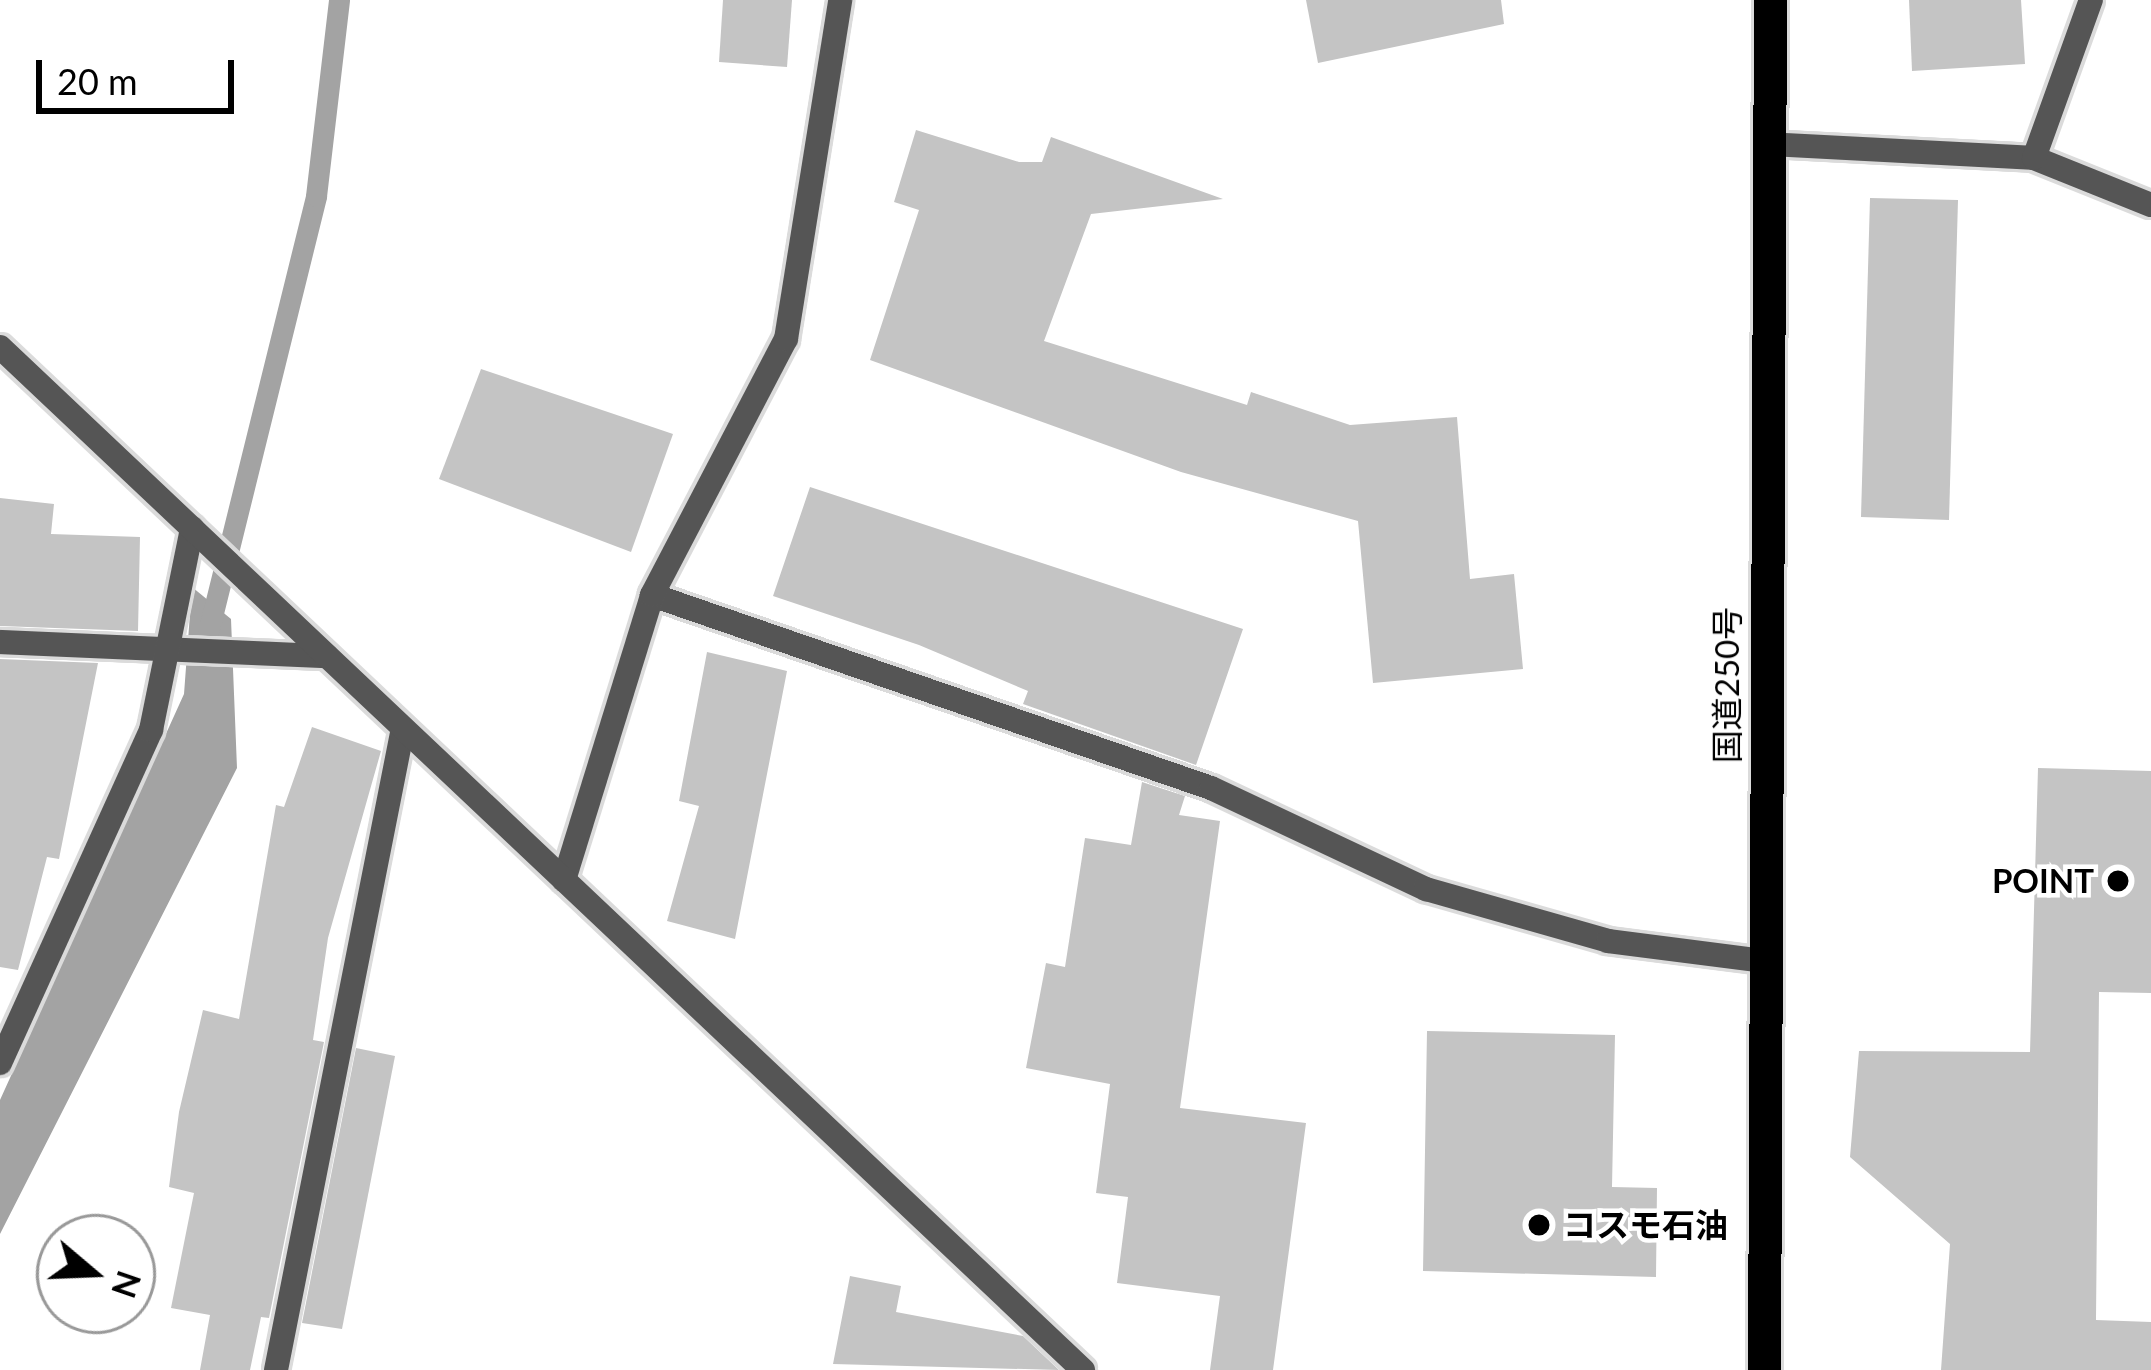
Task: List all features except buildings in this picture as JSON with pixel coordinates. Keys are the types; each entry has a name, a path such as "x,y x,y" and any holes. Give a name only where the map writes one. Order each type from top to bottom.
{"highway":[{"name":"国道250号","path":"1764,1370 1771,0"}],"street":[{"path":"564,880 652,595 786,339 840,0"},
{"path":"2034,158 2092,0"},
{"path":"1768,144 2034,158 2151,205"},
{"path":"0,347 1083,1370"},
{"path":"0,1063 152,730 171,656 192,528"},
{"path":"652,595 1211,788 1426,889 1608,941 1765,961"},
{"path":"0,642 171,656 327,656"},
{"path":"276,1370 403,728"}],"shaded area":[{"path":"192,587 231,619 237,768 0,1234 0,1100 184,694"}],"waterway":[{"path":"208,633 316,196 339,0"}],"place":[{"name":"POINT","path":"2118,881"},
{"name":"コスモ石油","path":"1539,1225"}]}
